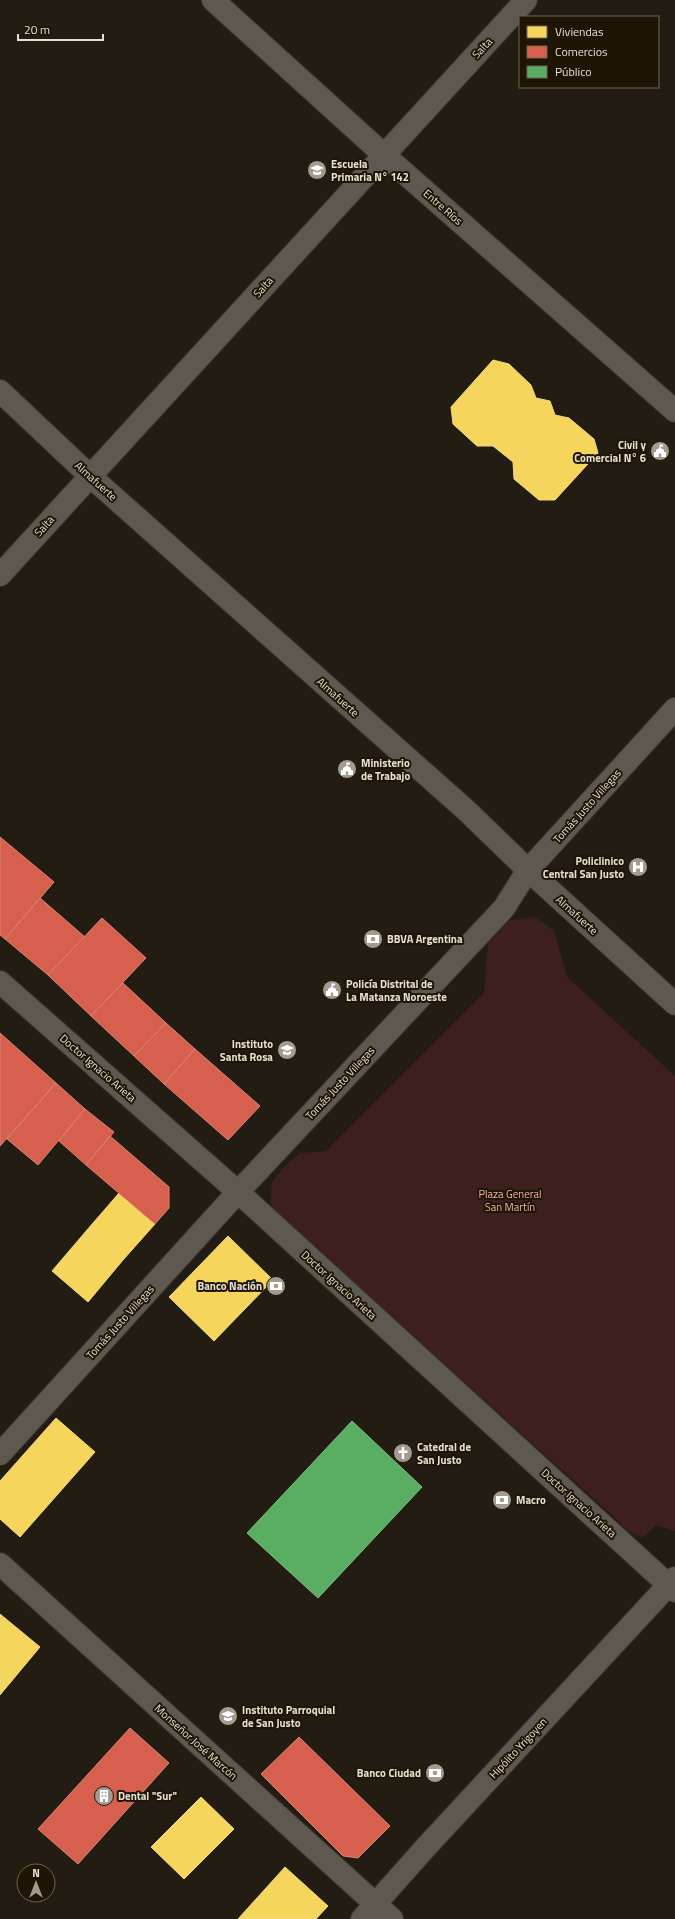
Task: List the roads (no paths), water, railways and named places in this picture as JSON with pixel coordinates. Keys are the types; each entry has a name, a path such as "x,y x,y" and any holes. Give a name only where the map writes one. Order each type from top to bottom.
{"street":[{"name":"Entre Ríos","path":"213,0 384,155 675,411"},
{"name":"Salta","path":"0,575 526,0"},
{"name":"Almafuerte","path":"0,391 90,476 461,806 528,870 675,1004"},
{"name":"Tomás Justo Villegas","path":"0,1454 238,1192 504,908 528,870 675,709"},
{"name":"Doctor Ignacio Arieta","path":"0,982 238,1192 673,1585"},
{"name":"Monseñor José Marcón","path":"0,1564 369,1912 392,1919"},
{"name":"Hipólito Yrigoyen","path":"369,1912 426,1847 673,1585"}],"place":[{"name":"Escuela Primaria N° 142","path":"317,170"},
{"name":"Civil y Comercial N° 6","path":"660,451"},
{"name":"Ministerio de Trabajo","path":"347,769"},
{"name":"Policlinico Central San Justo","path":"638,867"},
{"name":"BBVA Argentina","path":"373,939"},
{"name":"Policía Distrital de La Matanza Noroeste","path":"332,990"},
{"name":"Instituto Santa Rosa","path":"287,1050"},
{"name":"Banco Nación","path":"276,1286"},
{"name":"Catedral de San Justo","path":"403,1453"},
{"name":"Macro","path":"502,1500"},
{"name":"Instituto Parroquial de San Justo","path":"228,1716"},
{"name":"Banco Ciudad","path":"435,1773"},
{"name":"Dental \"Sur\"","path":"104,1796"}],"park label":[{"name":"Plaza General San Martín","path":"510,1200"}]}
